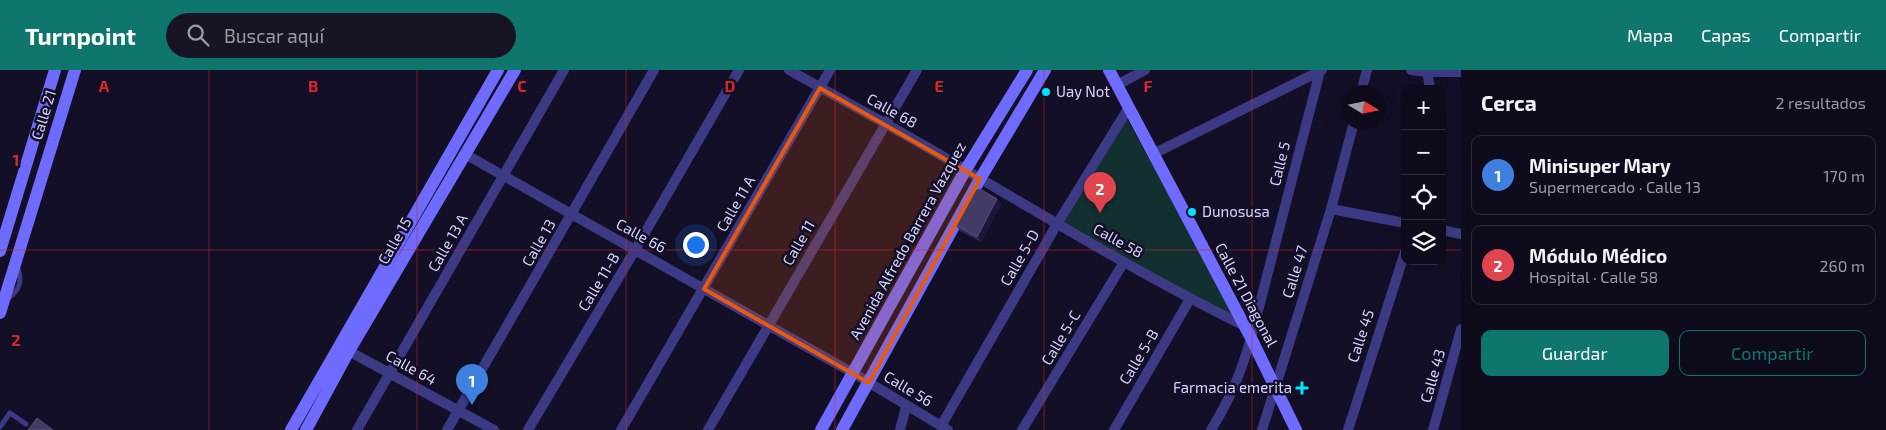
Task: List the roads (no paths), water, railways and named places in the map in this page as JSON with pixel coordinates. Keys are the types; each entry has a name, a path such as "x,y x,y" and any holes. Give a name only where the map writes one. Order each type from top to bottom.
{"street":[{"name":"Calle 21","path":"0,251 55,70"},
{"name":"Calle 21","path":"2,308 75,70"},
{"name":"Calle 15","path":"306,430 344,349 498,70"},
{"name":"Calle 15","path":"291,430 344,349 515,70"},
{"name":"Calle 13 A","path":"357,430 564,70"},
{"name":"Calle 13","path":"447,430 573,214 654,70"},
{"name":"Calle 11-B","path":"528,430 739,70"},
{"name":"Calle 68","path":"788,70 966,169 980,180"},
{"name":"Calle 11 A","path":"621,430 830,70"},
{"name":"Calle 11","path":"708,430 917,70"},
{"name":"Avenida Alfredo Barrera Vazquez","path":"821,430 966,169 1027,70"},
{"path":"842,430 980,180 1045,70"},
{"name":"Calle 21 Diagonal","path":"1109,70 1251,338 1296,430"},
{"path":"1117,85 1145,70"},
{"path":"1364,85 1367,70"},
{"path":"1411,70 1461,72"},
{"path":"1153,154 1321,71"},
{"name":"Calle 5","path":"1211,430 1225,408 1240,376 1321,71"},
{"path":"1427,71 1429,85"},
{"name":"Calle 5-D","path":"945,428 1057,224 1129,107"},
{"name":"Calle 47","path":"1262,430 1331,209 1352,130"},
{"name":"Calle 66","path":"465,154 853,373"},
{"name":"Calle 58","path":"980,180 1190,300 1243,325"},
{"path":"19,189 37,195"},
{"path":"1331,209 1401,222"},
{"path":"1446,231 1461,234"},
{"name":"Calle 5-C","path":"1022,430 1124,262"},
{"name":"Calle 45","path":"1348,430 1401,264"},
{"name":"Calle 5-B","path":"1114,430 1190,300"},
{"name":"Calle 43","path":"1433,430 1461,330"},
{"name":"Calle 64","path":"344,349 494,430"},
{"name":"Calle 56","path":"853,373 945,428"},
{"path":"900,430 906,406"},
{"name":"Calle 5","path":"1218,430 1225,408"}],"lane":[{"path":"0,427 10,413 26,424"}],"place":[{"name":"Uay Not","path":"1046,92"},
{"name":"Dunosusa","path":"1192,212"},
{"name":"Módulo Médico","path":"1100,213"},
{"name":"Farmacia emerita","path":"1302,388"},
{"name":"Minisuper Mary","path":"472,405"}]}
